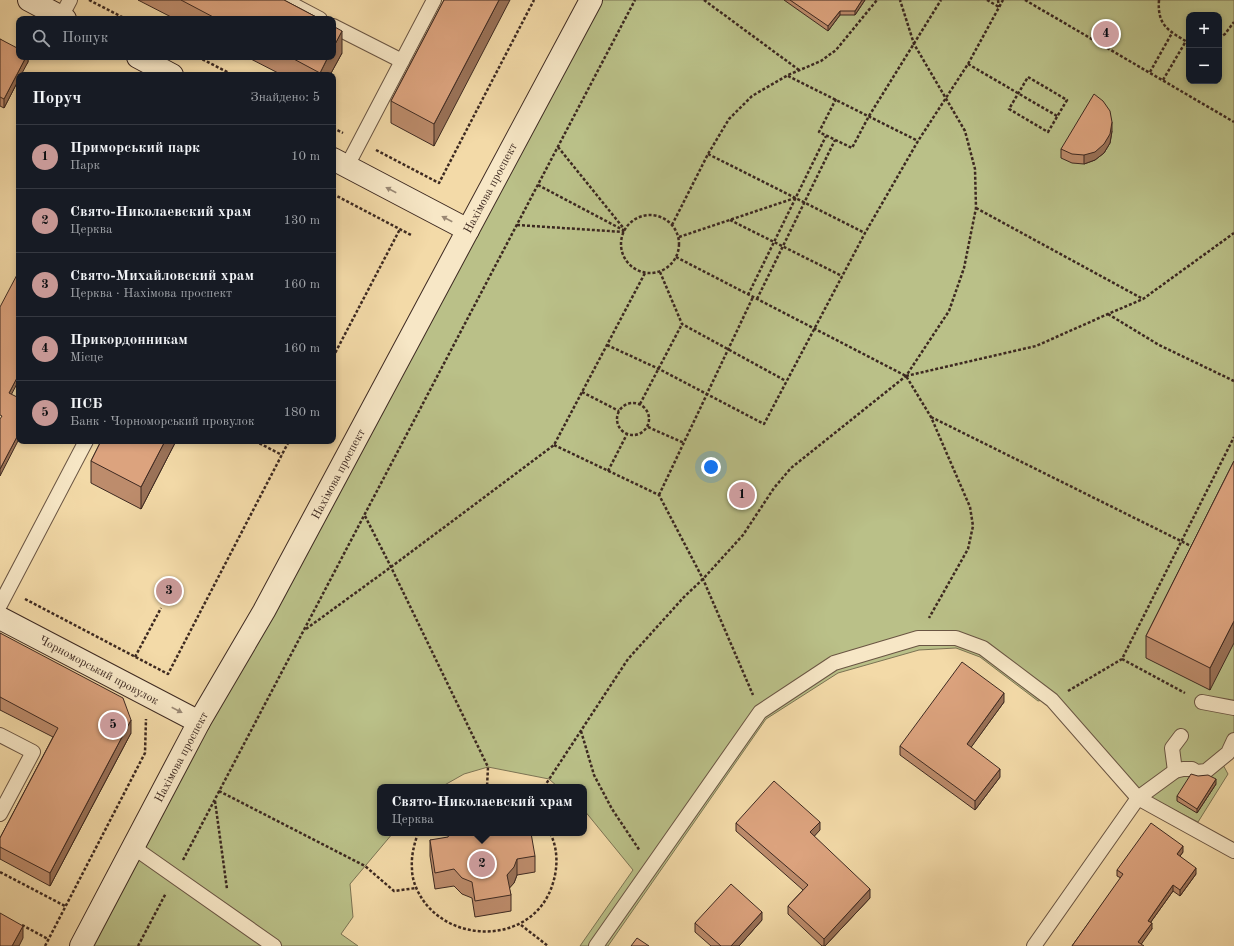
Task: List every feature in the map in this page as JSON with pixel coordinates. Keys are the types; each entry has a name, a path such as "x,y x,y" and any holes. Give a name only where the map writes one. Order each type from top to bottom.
{"main road":[{"path":"29,0 66,12"},
{"name":"Нахімова проспект","path":"81,946 199,722 264,612 591,0"},
{"path":"144,60 166,72"},
{"path":"340,163 468,230"},
{"name":"Чорноморський провулок","path":"0,618 199,722"}],"lane":[{"path":"284,0 314,16"},
{"path":"340,163 360,142 434,0"},
{"path":"336,28 402,62"},
{"path":"0,605 84,444"},
{"path":"596,946 760,712 834,663 918,638 956,638 983,648 1052,700 1138,798 1234,850"},
{"path":"1202,702 1234,708"},
{"path":"0,735 33,752 0,814"},
{"path":"1175,771 1172,748 1181,736"},
{"path":"1034,946 1138,798 1175,771 1183,769 1192,769 1197,772 1206,771 1228,753 1234,740"},
{"path":"133,847 274,946"}],"path":[{"path":"89,0 120,16"},
{"path":"336,130 439,183 534,0"},
{"path":"138,946 635,0"},
{"path":"704,0 799,70"},
{"path":"672,225 708,154 729,119 752,96 788,75 821,61 836,50 877,0"},
{"path":"546,784 628,659 684,597 743,536 774,488 790,468 906,376 950,311 964,268 976,208 975,169 965,132 914,44 900,0"},
{"path":"836,99 819,132 852,148 868,116 941,0"},
{"path":"987,0 999,7"},
{"path":"998,0 999,7"},
{"path":"607,345 659,369 764,424 865,232 918,140 968,64 1003,0"},
{"path":"1025,0 1234,122"},
{"path":"1159,0 1158,8 1168,31 1186,41"},
{"path":"1222,36 1234,22"},
{"path":"1150,72 1172,33"},
{"path":"1163,80 1186,45"},
{"path":"204,60 227,72"},
{"path":"968,64 1057,116"},
{"path":"788,75 918,140"},
{"path":"1028,77 1067,100 1048,132 1009,109 1019,93 1028,77"},
{"path":"748,295 826,136"},
{"path":"757,299 835,140"},
{"path":"558,147 624,231"},
{"path":"708,154 865,232"},
{"path":"538,185 624,231"},
{"path":"336,196 411,235"},
{"path":"679,237 796,198"},
{"path":"976,208 1143,299"},
{"path":"652,215 666,220 672,225 679,237 680,244 676,257 672,263 660,272 645,273 630,265 622,250 622,241 624,231 636,219 652,215"},
{"path":"730,220 842,276"},
{"path":"517,225 624,231"},
{"path":"336,351 400,229"},
{"path":"906,376 1036,346 1143,299 1234,233"},
{"path":"676,257 906,376 931,417 970,507 973,526 968,549 918,638"},
{"path":"660,272 682,324 786,381"},
{"path":"304,630 554,445 645,273"},
{"path":"659,495 754,297"},
{"path":"1108,314 1159,345 1234,381"},
{"path":"640,404 682,324"},
{"path":"582,392 619,411"},
{"path":"628,404 640,404 646,408 649,414 650,420 648,427 644,432 639,434 633,436 627,434 618,425 617,418 619,411 628,404"},
{"path":"931,417 1194,548"},
{"path":"648,427 684,443"},
{"path":"608,471 627,434"},
{"path":"1064,693 1122,659 1234,437"},
{"path":"261,444 282,455"},
{"path":"8,590 168,674 288,444"},
{"path":"554,445 659,495 703,579 760,712"},
{"path":"365,515 488,767 488,784"},
{"path":"135,657 161,608"},
{"path":"1122,659 1202,702"},
{"path":"44,946 145,753 146,714"},
{"path":"581,730 594,775 612,809 651,867"},
{"path":"220,791 365,866 394,891 416,888"},
{"path":"215,800 230,916"},
{"path":"417,836 412,851 412,870 416,888 425,905 438,919 454,929 472,934"},
{"path":"485,935 510,931 526,922 540,909 550,893 556,875 557,856 551,836"},
{"path":"0,872 65,906"},
{"path":"21,925 48,939"},
{"path":"521,925 548,946"}],"green space":[{"path":"587,0 1234,0 1234,746 1222,763 1228,774 1198,822 1141,793 1056,697 1038,701 980,657 956,648 919,650 838,673 766,719 608,946 580,946 633,870 587,814 587,784 555,784 549,779 488,767 464,774 446,784 377,784 377,836 390,836 350,884 353,917 341,934 358,946 90,946"}],"building":[{"path":"181,0 284,0 314,16 211,16"},
{"path":"444,0 499,0 434,124 391,101"},
{"path":"790,0 862,0 855,11 840,11 828,26"},
{"path":"336,28 342,31 336,42"},
{"path":"0,39 16,47 16,60 24,60 18,72 16,72 16,76 4,99 0,97"},
{"path":"296,60 326,60 320,72"},
{"path":"1094,94 1103,101 1110,111 1112,122 1110,134 1104,144 1095,152 1084,155 1072,154 1061,149"},
{"path":"16,277 16,380 9,393 16,396 16,439 0,469 0,419 2,416 0,415 0,307"},
{"path":"100,444 163,444 141,487 91,461"},
{"path":"1234,461 1234,621 1210,668 1146,636"},
{"path":"0,633 123,698 131,720 50,873 0,847 0,838 58,728 0,697"},
{"path":"962,662 1004,693 967,744 1000,769 975,801 900,746"},
{"path":"1191,774 1198,776 1208,775 1216,779 1197,809 1177,796"},
{"path":"774,781 820,822 810,832 870,889 824,939 788,906 808,885 736,823"},
{"path":"1151,823 1183,846 1177,854 1196,868 1180,890 1173,885 1148,921 1152,923 1138,942 1144,946 1072,946 1123,874 1117,870"},
{"path":"532,836 535,856 517,859 514,867 507,875 511,895 475,901 472,882 462,878 454,869 435,873 430,840 448,837"},
{"path":"731,884 762,912 731,946 721,946 695,923"},
{"path":"0,913 23,926 12,946 0,946"},
{"path":"637,938 649,946 631,946"}],"place":[{"name":"Прикордонникам","path":"1106,34"},
{"name":"Приморський парк","path":"742,495"},
{"name":"Свято-Михайловский храм","path":"169,591"},
{"name":"ПСБ","path":"113,725"},
{"name":"Свято-Николаевский храм","path":"482,864"}]}
